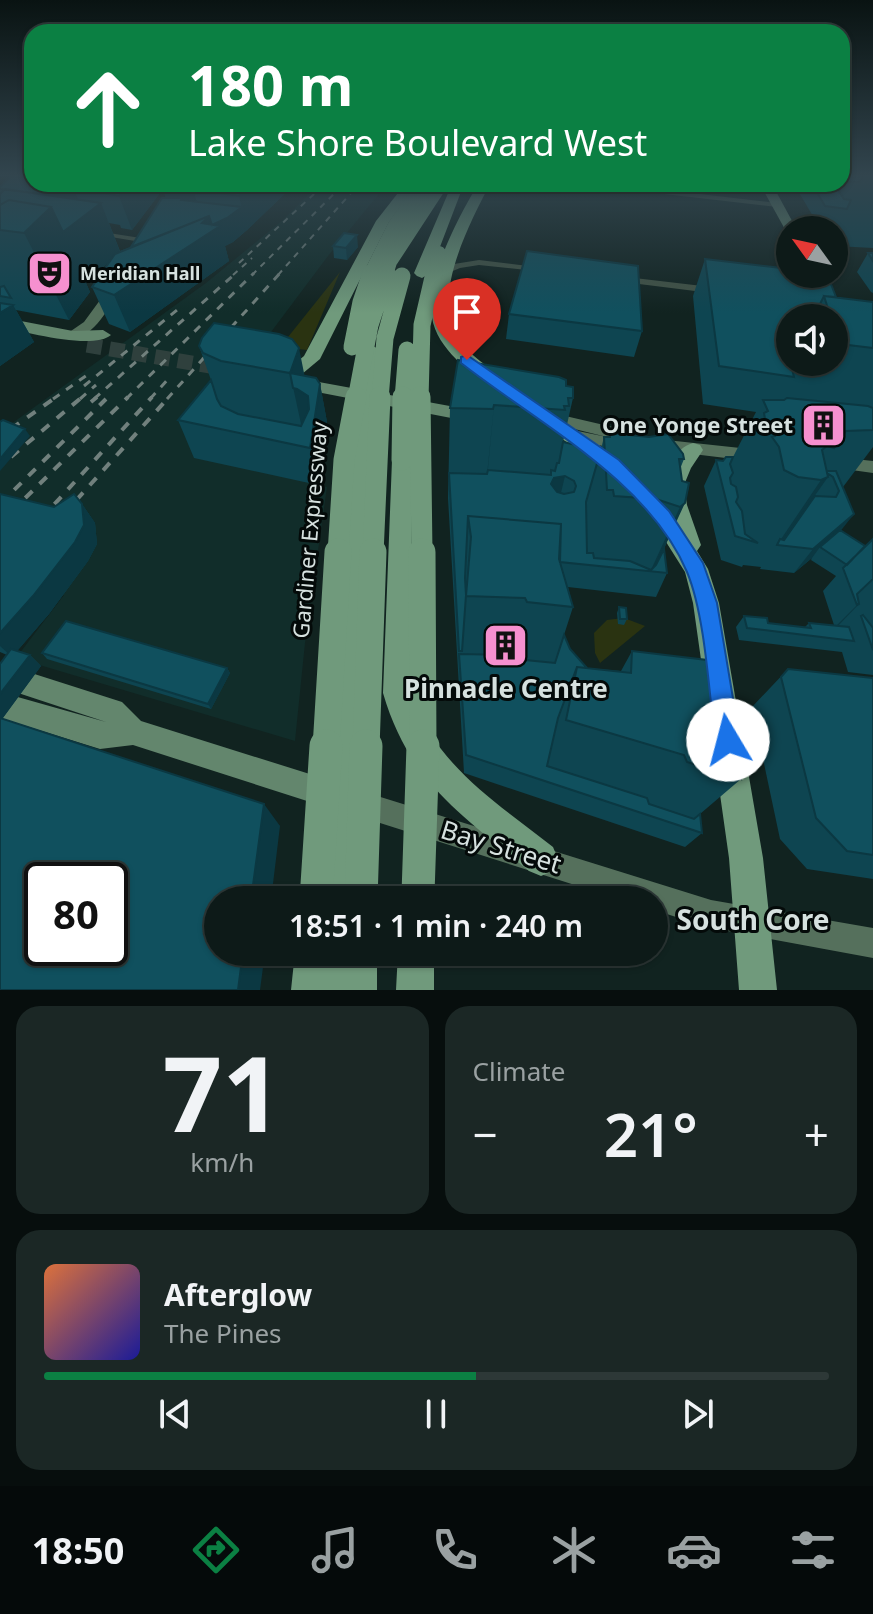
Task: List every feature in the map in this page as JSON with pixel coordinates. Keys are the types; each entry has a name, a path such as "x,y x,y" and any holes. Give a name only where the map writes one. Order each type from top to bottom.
{"highway":[{"path":"285,372 311,359 384,220"},
{"path":"344,460 351,349 366,280 380,247 399,220"},
{"path":"338,886 367,390 389,263 403,220"},
{"path":"400,232 408,220"},
{"name":"Gardiner Expressway","path":"317,886 344,460 370,325 390,262 417,220"},
{"path":"361,886 377,442 385,338 405,265 431,220"},
{"path":"443,220 422,273 404,366 397,693 404,721 430,763 449,783 541,859"},
{"path":"418,886 425,699 419,367 428,291 453,220"},
{"path":"467,220 454,247 440,305 443,327 467,360 502,387"},
{"path":"529,415 568,435 624,473"},
{"path":"693,450 675,471 671,482 715,644 746,858 758,990"},
{"path":"643,493 663,517 696,569"},
{"path":"310,990 312,966"},
{"path":"334,990 335,966"},
{"path":"358,990 359,966"},
{"path":"415,990 416,966"}],"main road":[{"path":"137,255 150,237"},
{"path":"80,340 125,275"},
{"path":"0,322 80,340 103,335"},
{"path":"285,372 494,413"},
{"path":"529,415 661,445 773,458"},
{"path":"568,435 602,442 661,445"},
{"path":"816,462 873,467"},
{"name":"Bay Street","path":"0,675 113,711 133,732"},
{"name":"Bay Street","path":"0,705 100,736 133,732 711,914 873,943"}],"street":[{"path":"90,232 150,237"},
{"path":"454,247 466,256 493,264"},
{"path":"448,271 462,263 553,271"},
{"path":"614,279 726,292"}],"shaded area":[{"path":"283,220 357,220 235,380 318,485 327,487 295,741 16,658 64,595 0,577 0,432 206,283"}],"green space":[{"path":"340,272 307,350 280,347"},
{"path":"624,618 645,626 600,663 595,653 594,633 607,620"}],"building":[{"path":"0,220 37,220 24,233 0,230"},
{"path":"57,220 78,220 63,232"},
{"path":"148,220 198,220 131,247"},
{"path":"199,220 220,226 114,295 92,287 115,254"},
{"path":"344,233 357,235 346,248 333,246"},
{"path":"527,251 638,266 642,331 509,314"},
{"path":"705,259 776,267 776,288 832,288 836,297 824,296 820,304 776,304 776,374 719,366"},
{"path":"4,286 11,298 0,296 0,287"},
{"path":"824,296 873,302 873,348 848,345 848,304 827,304"},
{"path":"0,303 13,305 0,313"},
{"path":"214,323 292,339 299,348 290,373 221,361 203,353 199,346"},
{"path":"458,360 559,377 566,380 566,386 573,387 573,398 568,398 569,406 564,406 565,410 494,405 493,409 450,408"},
{"path":"290,373 316,378 320,384 310,448 178,420 211,380 221,406 238,414 301,426 309,409 308,396 293,388"},
{"path":"787,398 868,406 873,408 873,430 846,431 834,448 827,446 822,450 828,477 821,480 798,477 784,470 779,447 772,437 775,436 771,422 765,419 764,413 768,411 763,400"},
{"path":"3,420 25,429 0,459 0,422"},
{"path":"610,433 649,437 668,434 683,454 684,459 679,459 682,481 689,483 685,503 680,507 656,499 614,496 613,490 607,490 604,437 610,437"},
{"path":"563,442 600,453 586,502 587,553 593,553 594,558 630,561 651,570 664,549 667,573 560,562 561,524 468,516 466,595 462,651 459,651 449,473 487,474 488,470 551,475 551,470 555,471","holes":["565,476 574,481 574,492 564,494 557,492 551,484 554,478"]},
{"path":"726,457 733,457 730,478 731,484 736,487 736,502 742,511 745,534 758,543 735,536 716,460 723,461"},
{"path":"827,471 836,471 854,514 813,549 777,545 780,539 784,540 815,496 836,497 839,491"},
{"path":"0,494 54,507 74,494 82,504 84,525 75,542 33,596 0,633"},
{"path":"468,516 561,524 559,559 573,607 527,602 525,598 466,596 471,537"},
{"path":"840,530 865,546 847,565 820,547"},
{"path":"873,539 873,579 857,594 857,605 843,568"},
{"path":"619,607 626,608 627,619 620,619"},
{"path":"744,616 767,618 768,623 811,628 809,623 849,627 854,641 747,628"},
{"path":"861,616 873,628 873,650"},
{"path":"66,621 227,668 208,704 42,653"},
{"path":"564,635 570,649 587,668 577,667 558,718 547,766 647,798 649,804 694,819 700,814 702,833 466,755 459,654 514,655 515,659 555,663"},
{"path":"11,649 30,655 0,694 0,664"},
{"path":"632,651 707,660 718,732 734,734 741,779 687,762 684,755 566,720 577,667 631,673"},
{"path":"788,669 873,678 873,855 847,851 816,818 781,677"},
{"path":"0,718 264,804 253,886 204,886 204,966 241,966 238,990 0,990"}],"tunnel":[{"path":"87,345 233,370"}],"railway":[{"path":"239,263 286,220"},
{"path":"252,275 307,220"},
{"path":"278,275 327,220"},
{"path":"233,275 252,258"},
{"path":"94,399 236,273"},
{"path":"126,399 254,273"},
{"path":"167,399 280,273"},
{"path":"84,386 177,310"},
{"path":"53,399 90,373"},
{"path":"150,399 170,377"},
{"path":"80,399 96,385"},
{"path":"11,429 56,397"},
{"path":"11,457 82,397"},
{"path":"91,402 97,397"},
{"path":"11,512 128,397"},
{"path":"41,519 152,397"},
{"path":"63,515 169,397"},
{"path":"0,504 106,399"}],"place":[{"name":"Meridian Hall","path":"49,274"},
{"name":"One Yonge Street","path":"824,425"},
{"name":"Pinnacle Centre","path":"506,646"}],"district":[{"name":"South Core","path":"753,920"}],"route":[{"path":"467,360 519,400 613,464 663,517 696,569 706,603 728,740"}]}
